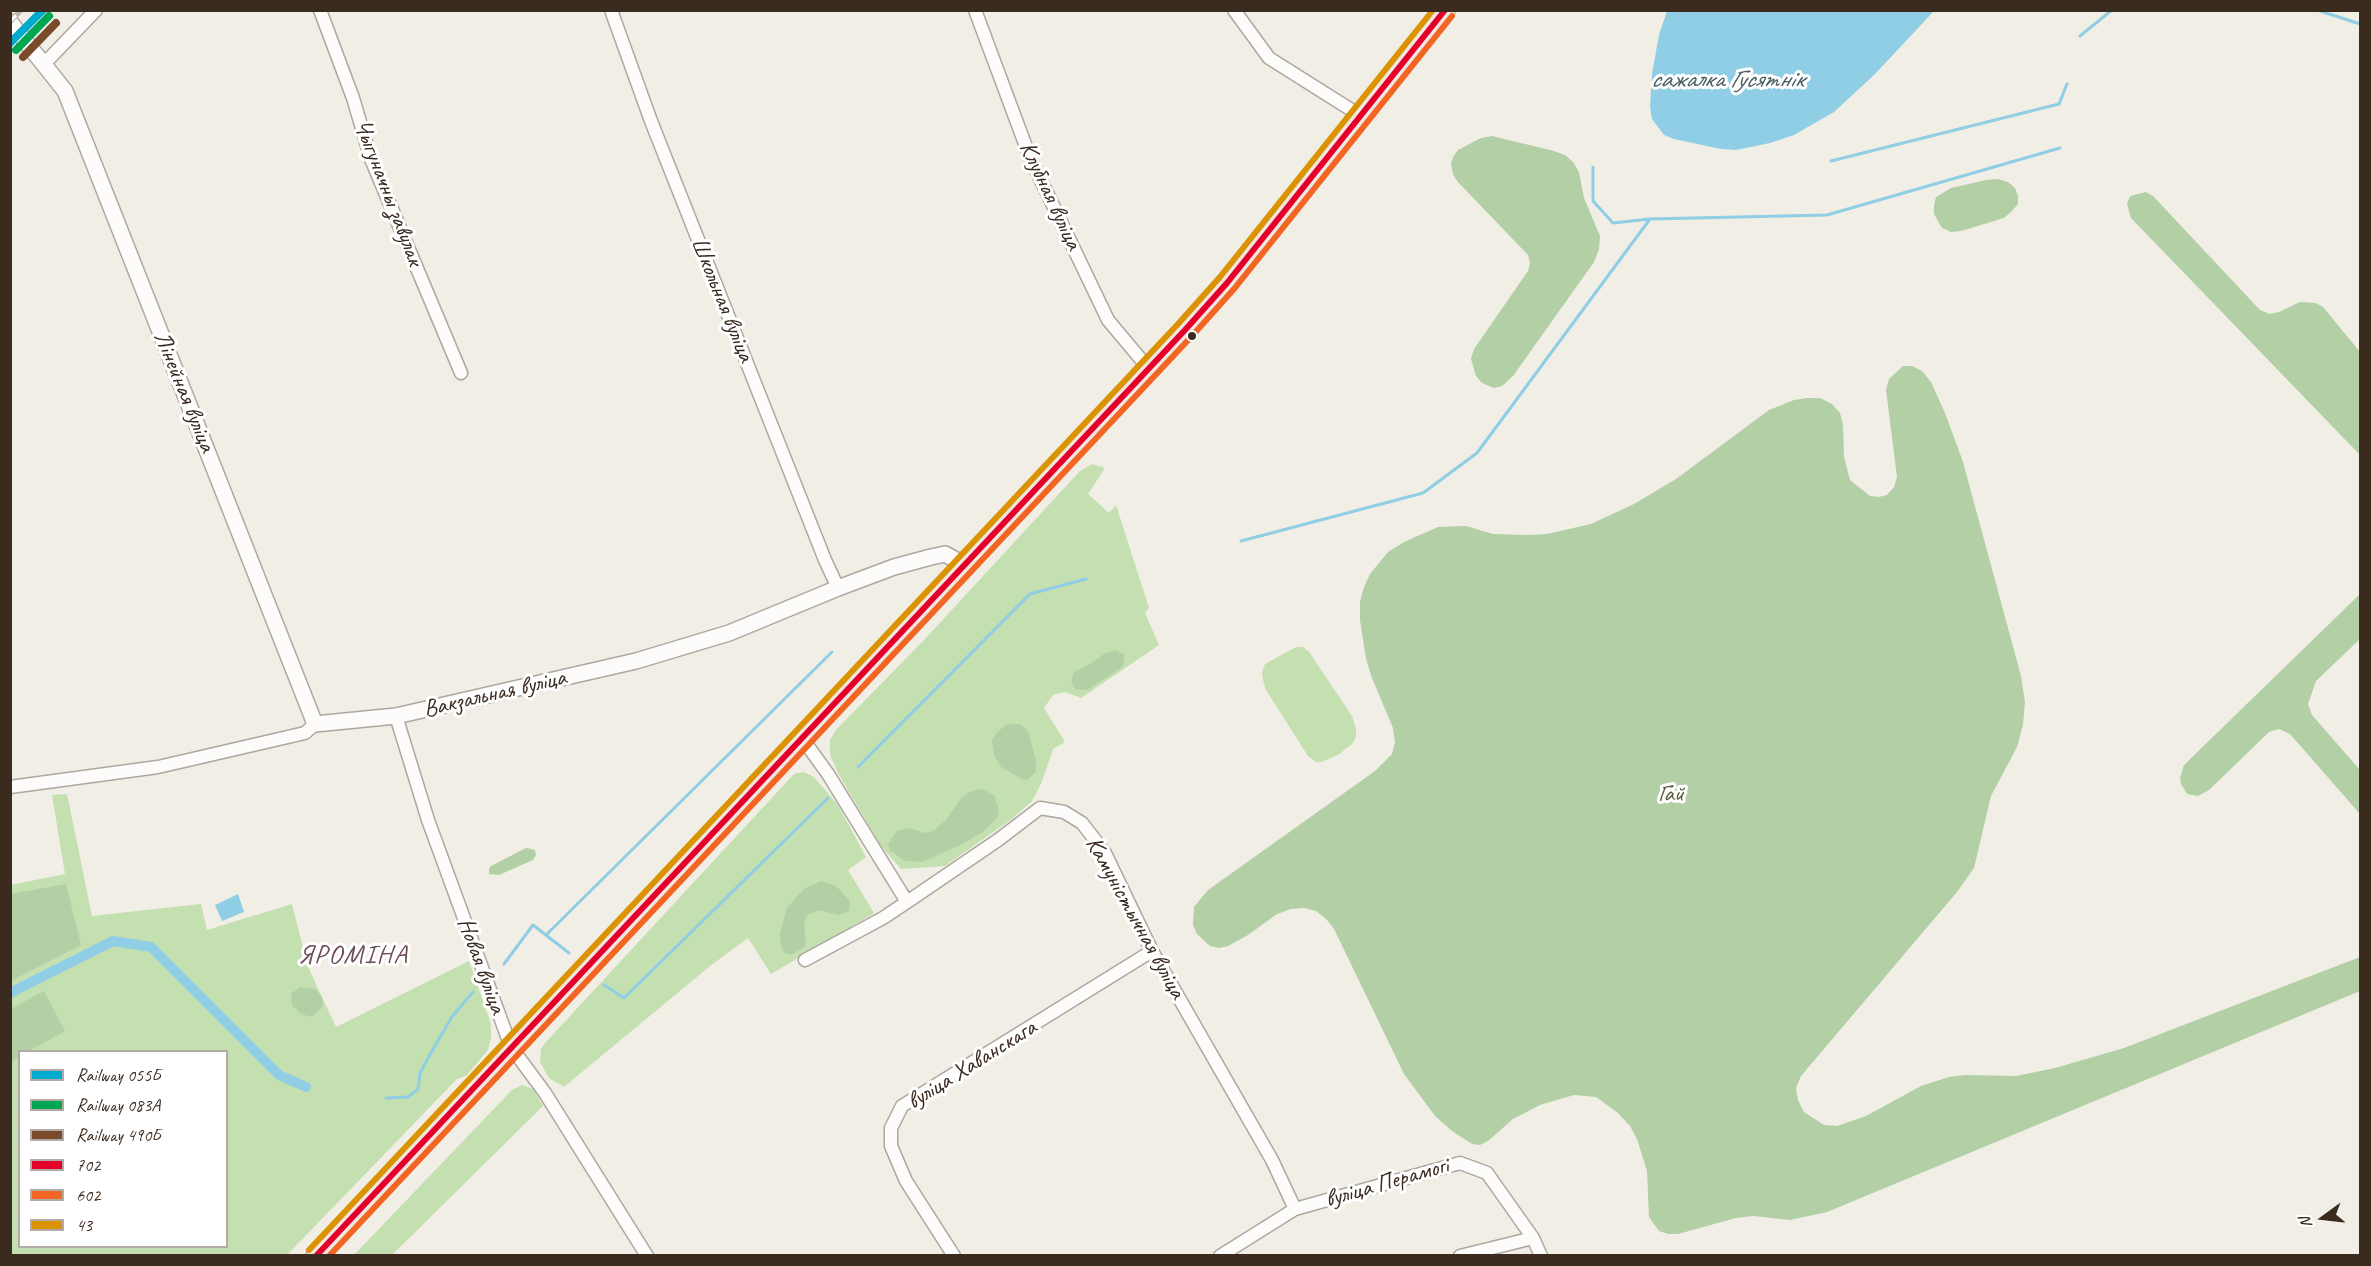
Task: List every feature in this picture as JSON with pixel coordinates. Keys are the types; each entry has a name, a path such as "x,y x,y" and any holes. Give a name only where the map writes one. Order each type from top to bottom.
{"main road":[{"path":"316,1256 1149,369 1227,283 1445,10"}],"street":[{"path":"45,63 96,10"},
{"name":"Чыгуначны завулак","path":"320,10 353,98 371,159 461,373"},
{"name":"Школьная вуліца","path":"612,10 655,132 838,588"},
{"name":"Клубная вуліца","path":"975,10 1031,160 1108,320 1149,369"},
{"path":"1234,10 1269,58 1361,116"},
{"name":"Лінейная вуліца","path":"10,22 45,63 65,91 315,724"},
{"name":"Вакзальная вуліца","path":"10,787 158,767 305,733 315,724 396,716 636,661 729,633 838,588 913,561 945,554 965,565"},
{"name":"Новая вуліца","path":"396,716 428,820 510,1047 545,1093 647,1256"},
{"path":"802,738 828,774 907,902"},
{"name":"Камуністычная вуліца","path":"805,960 883,918 998,840 1040,808 1064,812 1082,823 1105,853 1152,951 1272,1160 1295,1209"},
{"name":"вуліца Хаванскага","path":"954,1256 906,1181 891,1146 891,1128 902,1106 1152,951"},
{"name":"вуліца Перамогі","path":"1220,1256 1295,1209 1460,1163 1487,1173 1533,1238 1541,1256"},
{"path":"1460,1256 1533,1238"}],"green space":[{"path":"1492,136 1554,151 1565,155 1573,162 1579,172 1584,198 1600,236 1599,249 1594,262 1513,376 1502,386 1494,388 1482,383 1476,376 1471,359 1474,349 1528,271 1530,263 1528,255 1457,181 1451,164 1458,150 1481,138"},
{"path":"1998,179 2008,182 2015,188 2018,196 2018,204 2004,218 1961,231 1951,232 1942,228 1934,214 1936,197 1951,188"},
{"path":"2146,192 2153,196 2260,310 2270,314 2300,302 2316,303 2323,307 2360,352 2360,455 2131,218 2127,204 2130,196"},
{"name":"Гай","path":"1903,366 1912,366 1922,371 1931,382 1963,462 2021,676 2025,702 2023,725 2017,747 1991,796 1974,868 1957,892 1801,1076 1796,1088 1798,1100 1804,1112 1824,1125 1837,1126 1866,1116 1921,1086 1949,1077 2016,1076 2055,1068 2124,1048 2360,957 2360,991 1827,1212 1790,1220 1753,1216 1736,1218 1678,1234 1668,1234 1659,1231 1649,1217 1647,1171 1637,1139 1630,1126 1618,1113 1596,1097 1574,1095 1540,1105 1513,1119 1488,1141 1480,1145 1472,1144 1435,1116 1404,1074 1334,929 1316,911 1304,908 1291,909 1277,914 1248,935 1228,946 1219,948 1210,946 1197,934 1193,925 1194,907 1208,890 1375,771 1392,754 1395,742 1393,728 1366,659 1360,620 1360,602 1364,587 1370,574 1388,552 1438,527 1466,526 1493,534 1528,535 1547,534 1591,524 1634,504 1676,479 1769,410 1794,400 1807,398 1820,398 1832,404 1840,413 1843,425 1844,457 1850,480 1870,496 1887,495 1894,487 1897,477 1886,390 1889,379"},
{"path":"1092,464 1105,468 1088,494 1109,513 1116,505 1149,608 1145,613 1159,645 1081,698 1065,692 1053,695 1044,708 1065,742 1053,749 1041,784 1032,801 1013,818 945,866 901,869 881,846 839,775 830,755 830,740 836,730 925,639 1080,471"},
{"path":"2360,594 2360,639 2316,681 2308,704 2312,715 2360,770 2360,814 2290,734 2279,729 2269,732 2209,790 2198,796 2187,794 2180,778 2184,765"},
{"path":"1296,647 1303,647 1309,652 1352,716 1356,729 1356,737 1352,744 1338,755 1321,762 1316,762 1308,756 1266,690 1263,680 1262,672 1265,664"},
{"path":"1115,650 1124,654 1124,664 1121,668 1087,690 1075,689 1071,681 1074,672"},
{"path":"1020,724 1028,731 1036,760 1036,772 1027,780 1001,767 994,755 992,740 995,735 1005,725"},
{"path":"804,772 814,777 838,805 866,857 848,870 874,913 771,974 748,938 710,966 564,1087 549,1078 540,1062 541,1049 545,1043 794,774"},
{"path":"982,789 994,795 999,811 997,818 984,831 923,862 905,861 890,850 888,844 897,831 910,828 925,833 933,831 945,821 962,797 969,792"},
{"path":"67,794 92,916 201,904 207,930 292,904 308,967 336,1027 469,961 491,1024 488,1050 466,1076 457,1079 287,1255 12,1256 11,885 65,874 52,795"},
{"path":"526,848 535,850 536,855 533,860 499,875 489,874 491,866"},
{"path":"821,881 836,886 842,892 850,901 849,911 839,915 819,910 807,915 804,923 806,946 793,954 786,954 781,947 780,934 787,908 804,889"},
{"path":"66,884 81,945 11,981 11,894"},
{"path":"300,987 315,989 322,997 323,1006 312,1017 301,1014 292,1005 291,994"},
{"path":"44,991 65,1031 31,1050 18,1050 18,1058 11,1062 11,1009"},
{"path":"522,1085 533,1089 543,1106 392,1255 354,1255 512,1090"}],"water":[{"name":"сажалка Гусятнік","path":"1667,10 1934,11 1874,75 1834,112 1794,135 1736,150 1674,139 1664,135 1652,119 1650,107 1652,74 1659,35"},
{"path":"238,894 244,912 222,921 215,905"}],"waterway":[{"path":"2080,36 2112,10"},
{"path":"2317,10 2360,24"},
{"path":"1831,161 2059,104 2067,84"},
{"path":"1593,167 1593,201 1613,223 1650,219 1827,215 2060,148"},
{"path":"1241,541 1423,493 1477,453 1650,219"},
{"path":"858,767 1030,594 1086,579"},
{"path":"547,934 832,652"},
{"path":"604,985 624,998 828,798"},
{"path":"504,964 533,925 569,953"},
{"path":"10,993 113,941 151,947 279,1075 306,1087"},
{"path":"386,1098 408,1097 418,1089 420,1073 427,1060 451,1018 473,992"}],"railway":[{"path":"10,22 21,10"}],"rail line":[{"name":"055Б","path":"10,43 43,10"},
{"name":"083А","path":"16,50 49,16"},
{"name":"490Б","path":"23,57 56,23"}],"transit line":[{"name":"43","path":"309,1250 1178,324 1220,277 1433,10"},
{"name":"702","path":"316,1256 1185,330 1227,283 1445,10"},
{"name":"602","path":"329,1256 1192,336 1234,289 1452,16"}],"district":[{"name":"ЯРОМІНА","path":"353,956"}]}
